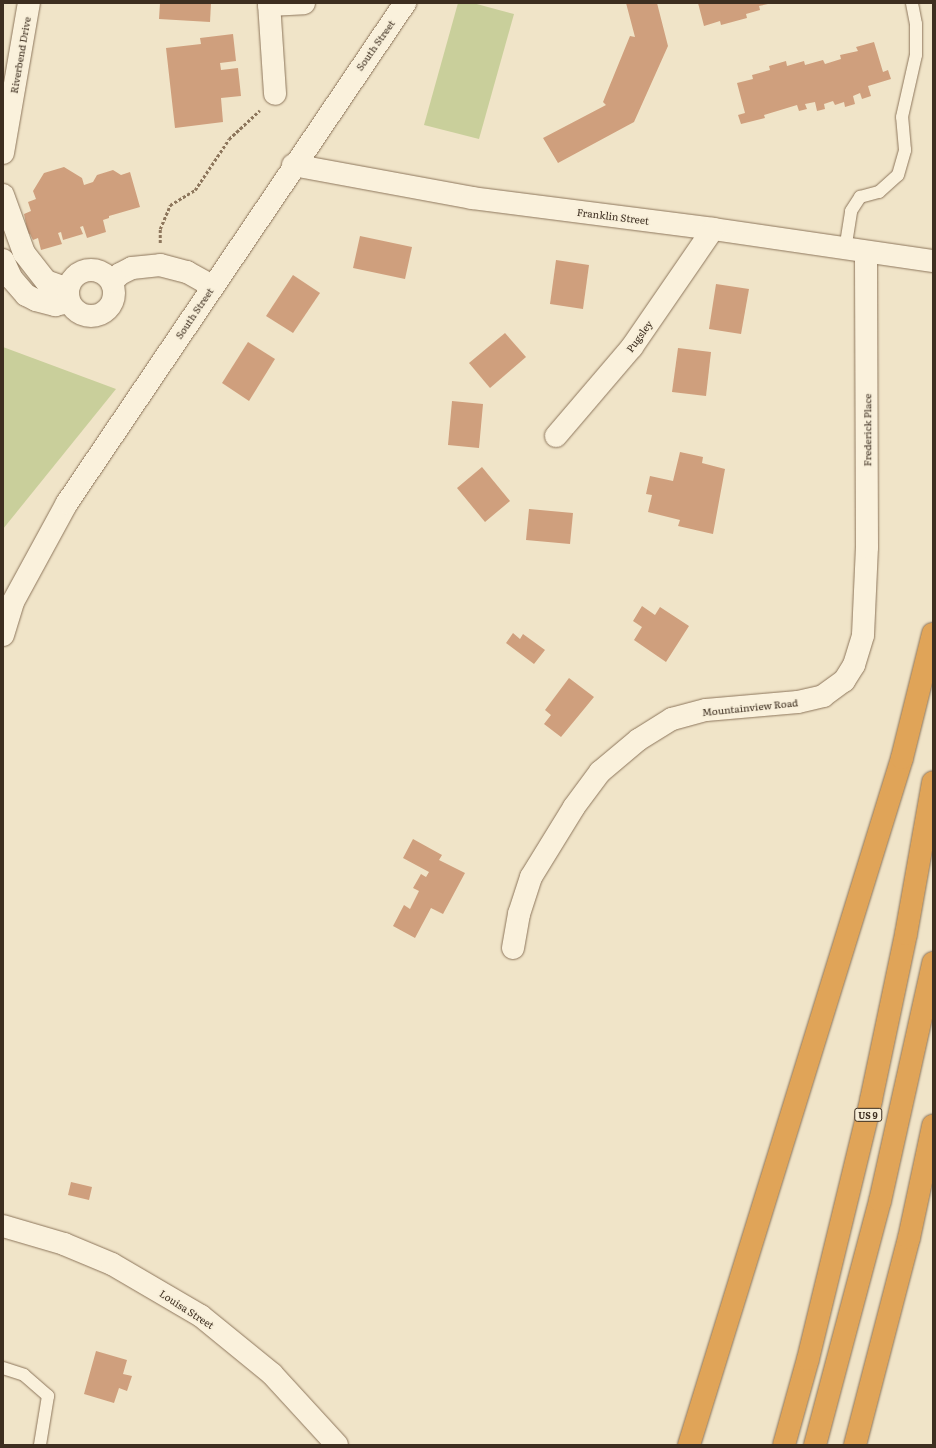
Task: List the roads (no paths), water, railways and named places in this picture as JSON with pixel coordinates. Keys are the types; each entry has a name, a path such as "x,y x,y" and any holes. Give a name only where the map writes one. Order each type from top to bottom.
{"highway":[{"path":"689,1445 902,758 933,634"},
{"name":"US 9","path":"784,1445 808,1359 872,1100 906,934 933,782"},
{"path":"816,1445 878,1209 933,963"},
{"path":"855,1445 909,1238 933,1126"}],"street":[{"name":"Riverbend Drive","path":"3,153 29,3"},
{"path":"275,94 269,4 304,3"},
{"name":"South Street","path":"3,634 13,602 67,503 293,165 405,3"},
{"name":"Franklin Street","path":"293,165 472,198 713,229 845,250 933,261"},
{"path":"3,195 24,253 46,281 68,295 76,311 86,316 104,313 114,299 112,282 101,272 87,270 71,280 68,295 55,305 36,300 26,295 12,279 3,260"},
{"name":"Pugsley","path":"556,436 632,347 713,229"},
{"name":"Frederick Place","path":"864,608 867,547 866,253"},
{"path":"112,282 120,274 132,268 160,265 181,269 212,286"},
{"name":"Mountainview Road","path":"513,948 519,914 531,877 574,807 600,772 638,740 672,719 706,710 798,702 822,696 844,681 854,666 863,635 864,608"},
{"name":"Louisa Street","path":"3,1226 64,1244 112,1264 201,1316 272,1374 336,1445"}],"lane":[{"path":"845,250 851,211 860,197 879,192 898,175 905,150 902,117 916,56 916,24 912,3"},
{"path":"3,1368 24,1375 48,1396 40,1445"}]}
